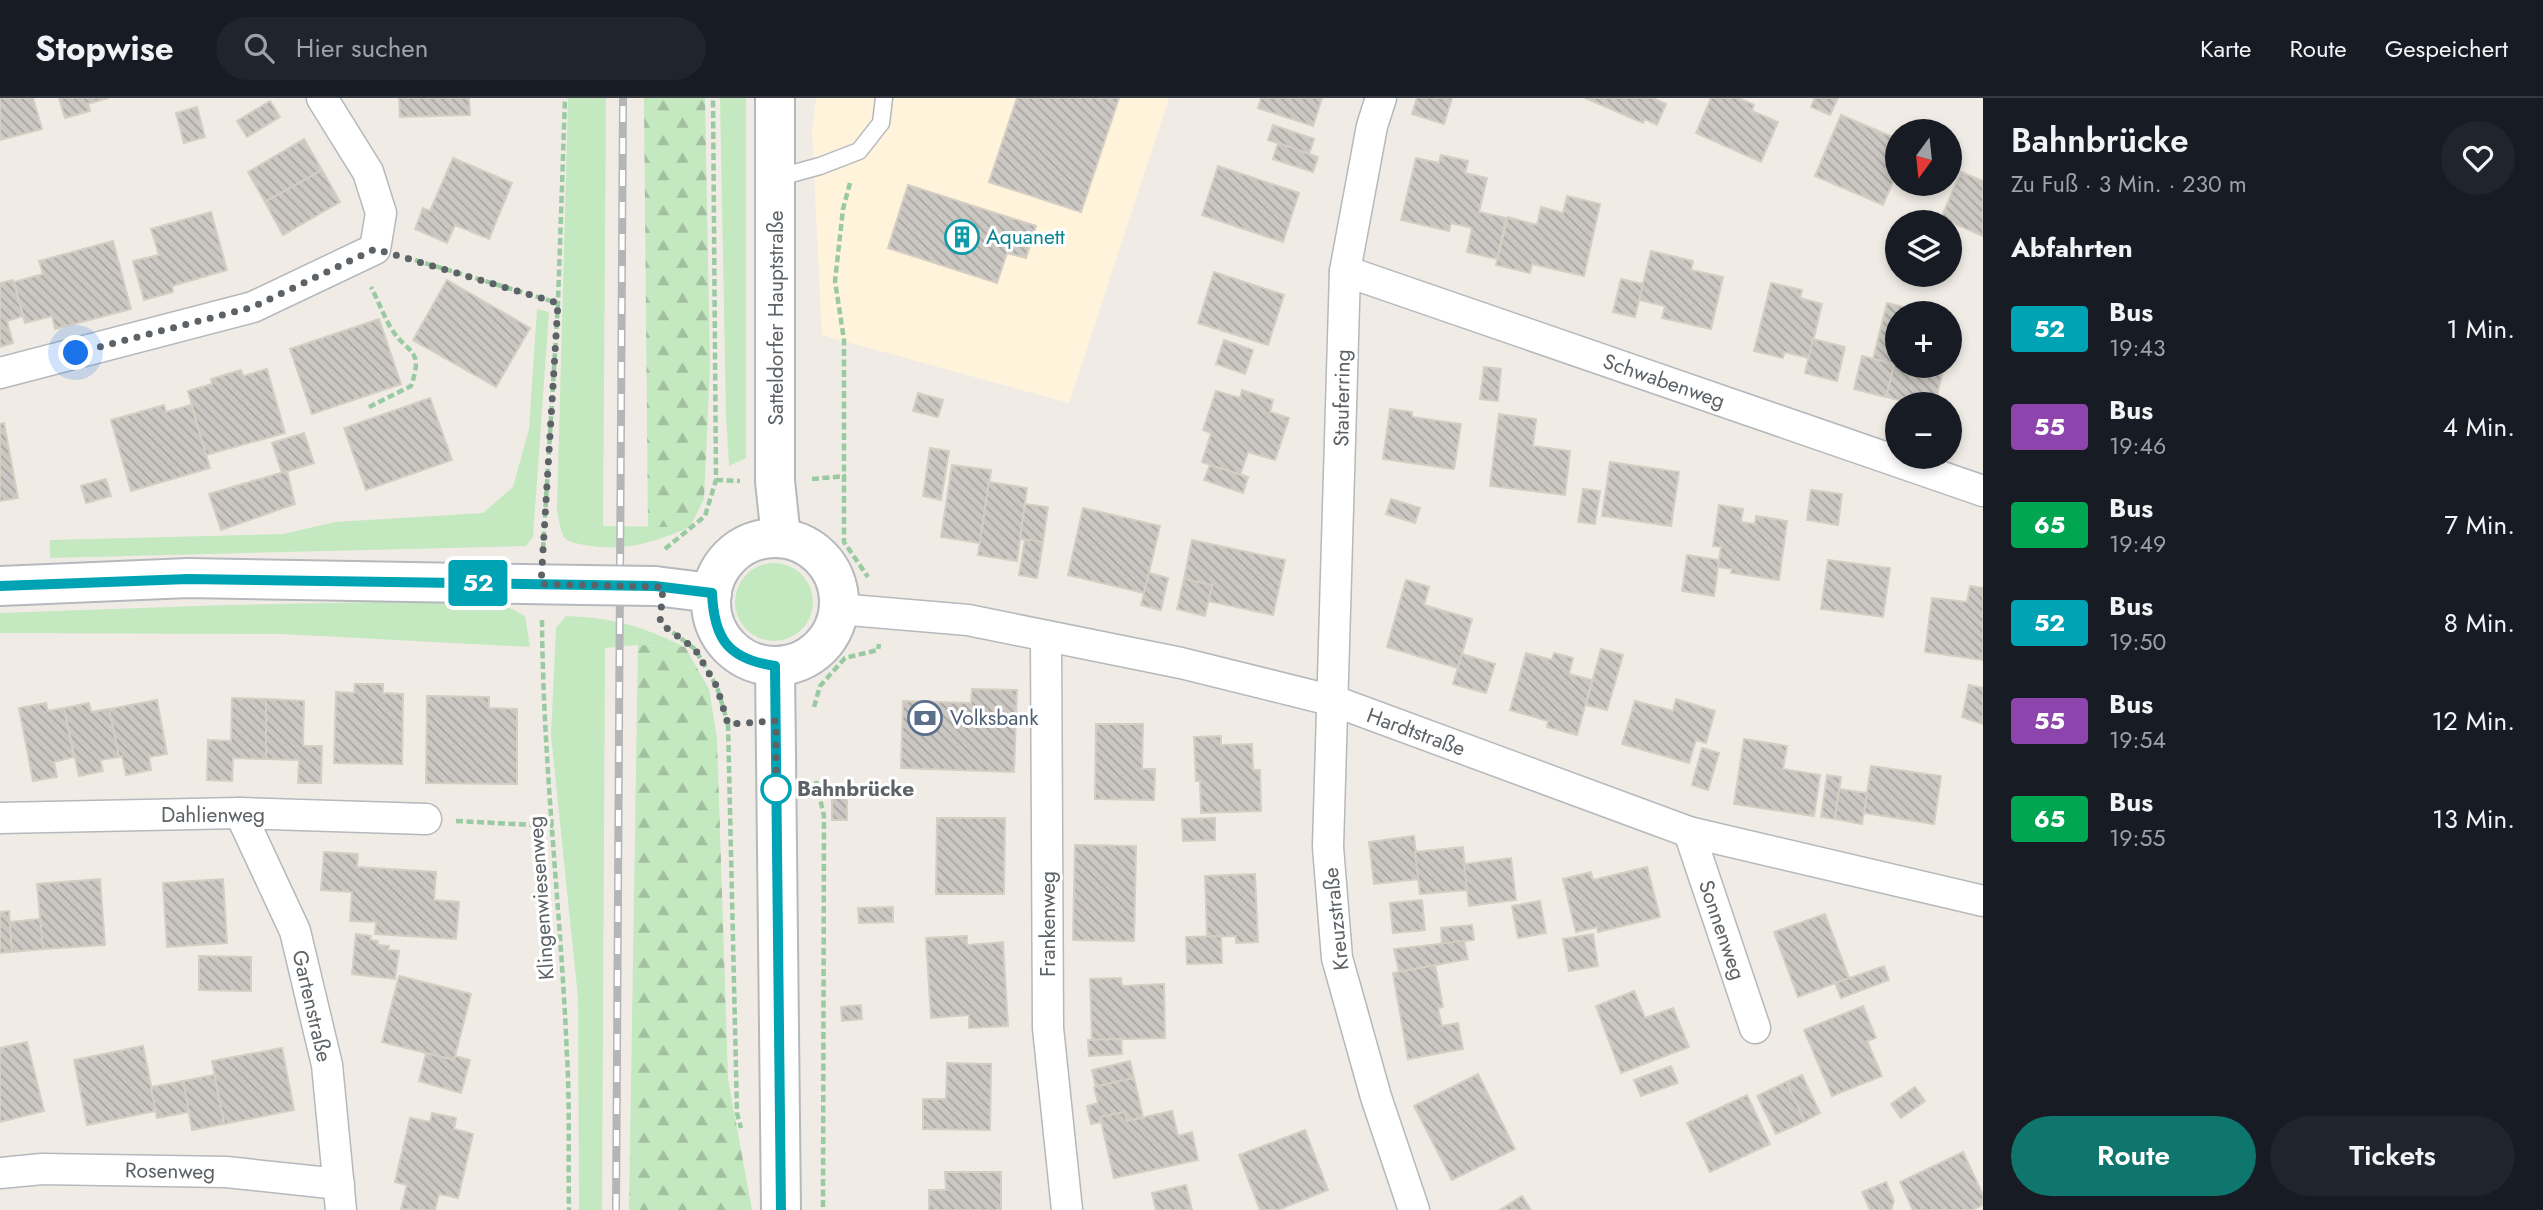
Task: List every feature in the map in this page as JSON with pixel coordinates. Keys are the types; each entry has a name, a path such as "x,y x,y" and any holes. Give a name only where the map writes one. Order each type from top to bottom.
{"street":[{"path":"0,373 253,307 375,249 381,213 368,172 322,98"},
{"name":"Satteldorfer Hauptstraße","path":"775,98 775,481 781,538"},
{"name":"Stauferring","path":"1334,701 1345,271 1372,126 1381,98"},
{"name":"Schwabenweg","path":"1345,271 1983,492"},
{"path":"781,538 808,547 829,566 837,584 838,609 836,623 827,640 812,654 794,663 775,666 755,663 736,653 722,638 713,620 712,593 715,579 725,561 741,547 760,539 781,538"},
{"path":"0,586 188,579 659,586 712,593"},
{"name":"Hardtstraße","path":"838,609 968,620 1181,663 1334,701 1689,832 1983,901"},
{"name":"Frankenweg","path":"1046,637 1048,1028 1067,1210"},
{"path":"775,666 781,1210"},
{"name":"Kreuzstraße","path":"1334,701 1328,847 1337,958 1376,1097 1414,1210"},
{"name":"Dahlienweg","path":"0,818 240,813 426,819"},
{"name":"Gartenstraße","path":"240,813 295,931 327,1065 340,1197"},
{"name":"Sonnenweg","path":"1689,832 1755,1028"},
{"name":"Rosenweg","path":"0,1173 42,1170 226,1172 340,1197"}],"lane":[{"path":"776,178 820,166 859,151 881,123 884,98"}],"path":[{"name":"Klingenwiesenweg","path":"565,98 558,303 541,584 542,708 553,826 568,1057 569,1210"},
{"path":"713,98 716,480 705,516 665,550 659,586 660,623 695,649 717,687 728,724 737,1114 743,1140"},
{"path":"728,724 812,719 820,686 845,658 878,650 885,584 866,576 844,542 844,340 835,281 843,209 859,151"},
{"path":"375,249 558,303"},
{"path":"369,407 411,386 415,376 414,353 391,330 385,315"},
{"path":"815,778 824,816 823,1210"},
{"path":"426,819 553,826"}],"shaded area":[{"path":"816,98 1169,98 1069,403 822,335 812,130"}],"green space":[{"path":"568,98 606,98 603,526 690,527 651,542 625,547 573,543 564,537 557,511"},
{"path":"644,98 705,98 710,367 704,499 690,527 648,527"},
{"path":"720,98 746,98 746,458 729,466 726,415"},
{"path":"537,309 549,312 533,537 526,546 50,558 50,540 283,534 335,522 483,513 513,487 529,429"},
{"path":"774,563 789,566 802,574 810,587 813,602 810,617 802,630 789,638 774,641 759,638 746,630 738,617 735,602 738,587 746,574 759,566"},
{"path":"486,600 525,616 530,647 282,634 0,633 0,613"},
{"path":"566,616 627,624 685,647 638,645 605,648 602,1210 579,1210 578,998 551,735 556,628"},
{"path":"638,645 685,647 709,689 717,738 728,1079 752,1210 629,1210"}],"building":[{"path":"0,98 33,98 42,129 0,140"},
{"path":"59,98 108,98 88,104 90,111 65,118"},
{"path":"399,98 469,98 470,115 400,117"},
{"path":"1017,98 1119,98 1081,212 989,182"},
{"path":"1261,98 1322,98 1313,126 1258,108"},
{"path":"1417,98 1452,98 1444,124 1412,114"},
{"path":"1585,98 1653,98 1666,104 1657,125 1645,119 1643,123"},
{"path":"1711,98 1739,98 1754,105 1752,111 1778,122 1761,162 1696,133"},
{"path":"1815,98 1838,98 1830,115 1811,107"},
{"path":"270,101 280,117 247,137 237,121"},
{"path":"197,107 205,137 184,143 176,113"},
{"path":"1841,115 1885,134 1887,196 1883,205 1815,176"},
{"path":"1273,125 1314,139 1309,154 1268,140"},
{"path":"304,139 322,170 265,202 248,172"},
{"path":"1278,143 1318,157 1313,172 1273,159"},
{"path":"1441,155 1468,161 1465,173 1487,178 1479,212 1506,218 1497,259 1467,252 1472,228 1451,223 1449,231 1401,220 1416,158 1439,163"},
{"path":"453,158 512,183 489,239 455,225 447,243 415,229 423,208 430,211"},
{"path":"1218,166 1299,193 1283,242 1202,215"},
{"path":"322,170 340,202 283,235 265,202"},
{"path":"1962,172 1983,181 1983,236 1962,227 1962,210 1944,210 1951,196 1962,196"},
{"name":"Aquanett","path":"908,185 1036,226 1026,258 1007,253 997,283 888,248"},
{"path":"1567,196 1600,204 1584,276 1532,264 1530,273 1496,265 1508,217 1537,225 1541,207 1563,213"},
{"path":"211,212 227,270 172,286 173,292 144,300 133,261 159,255 151,229"},
{"path":"113,241 131,309 55,329 52,316 25,323 14,282 43,274 39,261"},
{"path":"1651,251 1693,261 1691,270 1723,277 1711,329 1662,318 1665,306 1639,300"},
{"path":"1214,272 1284,295 1268,345 1198,323"},
{"path":"1621,279 1643,284 1635,317 1613,312"},
{"path":"13,280 23,316 7,321 13,343 0,347 0,283"},
{"path":"447,280 530,328 496,387 413,340"},
{"path":"1771,283 1802,290 1800,298 1822,304 1809,358 1784,352 1783,358 1754,351"},
{"path":"1885,311 1885,362 1873,359"},
{"path":"379,319 401,384 312,414 290,349"},
{"path":"1813,339 1845,347 1837,381 1805,373"},
{"path":"1224,340 1253,350 1245,374 1216,364"},
{"path":"1862,356 1885,362 1885,378 1891,378 1885,397 1854,389"},
{"path":"1484,367 1501,369 1498,401 1480,399"},
{"path":"267,369 285,433 206,455 188,391 212,384 211,379 241,370 243,376"},
{"path":"1891,378 1941,378 1938,392 1887,392"},
{"path":"1242,390 1273,400 1270,412 1289,418 1275,460 1248,452 1240,475 1202,462 1211,433 1203,430 1216,391 1240,398"},
{"path":"918,393 943,400 938,417 913,411"},
{"path":"430,398 452,460 366,490 344,428"},
{"path":"164,405 166,412 191,405 210,468 131,491 111,420"},
{"path":"1390,409 1412,412 1412,417 1461,424 1454,469 1383,459"},
{"path":"1499,414 1536,419 1533,446 1570,451 1565,495 1490,486"},
{"path":"4,423 18,498 0,501 0,424"},
{"path":"304,433 314,463 282,473 272,443"},
{"path":"930,448 949,451 941,500 923,496"},
{"path":"1610,462 1679,472 1671,526 1602,516"},
{"path":"952,465 991,470 980,543 941,537"},
{"path":"1210,465 1248,477 1243,493 1204,480"},
{"path":"287,471 295,504 221,530 209,494"},
{"path":"106,479 111,496 86,503 81,486"},
{"path":"989,482 1027,488 1017,561 978,555"},
{"path":"1583,489 1600,491 1595,524 1578,522"},
{"path":"1811,490 1842,494 1838,525 1807,520"},
{"path":"1391,499 1420,508 1415,523 1386,514"},
{"path":"1025,504 1048,507 1043,542 1020,539"},
{"path":"1719,505 1743,509 1741,522 1755,524 1756,516 1787,521 1779,580 1731,573 1732,569 1718,567 1721,547 1713,546"},
{"path":"1083,508 1160,526 1144,593 1068,575"},
{"path":"1025,539 1043,542 1037,578 1019,575"},
{"path":"1192,540 1285,560 1273,615 1208,601 1212,585 1184,579"},
{"path":"1687,555 1719,560 1714,596 1682,591"},
{"path":"1828,560 1890,568 1883,617 1821,609"},
{"path":"1149,573 1168,578 1161,610 1141,605"},
{"path":"1184,579 1212,585 1205,616 1177,609"},
{"path":"1406,580 1429,587 1424,605 1472,619 1458,668 1387,647"},
{"path":"1970,586 1983,588 1983,660 1925,652 1932,598 1967,602"},
{"path":"1601,649 1623,655 1607,710 1586,705"},
{"path":"1526,653 1552,660 1554,653 1573,658 1569,674 1592,680 1577,735 1547,727 1548,721 1510,710"},
{"path":"1462,654 1495,664 1486,693 1453,684"},
{"path":"355,684 383,684 383,693 403,694 402,764 334,763 336,692 354,693"},
{"path":"1969,685 1983,688 1983,724 1962,717"},
{"path":"972,689 1017,690 1014,772 901,768 903,701 971,703"},
{"path":"427,696 489,697 489,708 517,709 517,784 426,783"},
{"path":"232,698 266,699 266,759 233,758 232,781 207,780 208,740 231,741"},
{"path":"266,699 304,701 303,746 322,746 321,783 298,783 299,760 266,759"},
{"path":"1676,699 1715,711 1706,743 1696,740 1689,763 1622,744 1635,701 1673,711"},
{"path":"157,700 167,754 149,757 151,770 126,775 122,756 119,757 109,709"},
{"path":"46,703 48,711 64,708 74,757 54,762 57,777 33,781 19,708"},
{"path":"89,703 91,712 109,709 119,757 100,760 103,771 79,776 64,708"},
{"path":"1096,724 1143,724 1142,769 1155,769 1154,800 1095,799"},
{"path":"1221,736 1221,745 1252,744 1253,770 1260,770 1261,811 1201,813 1194,737"},
{"path":"1744,739 1787,746 1783,769 1820,775 1814,816 1734,804"},
{"path":"1702,748 1719,753 1708,790 1692,785"},
{"path":"1871,766 1941,776 1934,824 1864,813"},
{"path":"1827,775 1841,777 1835,819 1821,817"},
{"path":"1839,789 1867,793 1862,824 1835,819"},
{"path":"847,796 847,820 832,820 832,797"},
{"path":"937,818 1005,818 1004,894 936,894"},
{"path":"1215,818 1215,840 1183,841 1182,819"},
{"path":"1414,836 1419,879 1374,884 1369,842"},
{"path":"1075,845 1136,846 1134,941 1073,940"},
{"path":"1463,847 1467,890 1420,894 1415,852"},
{"path":"324,852 358,854 357,867 436,872 434,900 459,902 456,939 375,934 376,922 350,921 352,892 321,890"},
{"path":"1511,858 1516,900 1469,906 1464,864"},
{"path":"1647,867 1660,917 1598,932 1597,927 1576,932 1563,879 1591,872 1593,880"},
{"path":"1255,874 1258,942 1236,943 1236,936 1207,937 1205,876"},
{"path":"100,879 105,945 43,949 37,884"},
{"path":"223,879 227,943 167,947 163,883"},
{"path":"1422,900 1425,930 1393,933 1390,903"},
{"path":"1540,901 1546,933 1518,938 1512,906"},
{"path":"893,907 893,922 859,923 858,908"},
{"path":"9,911 12,952 0,953 0,912"},
{"path":"1825,914 1849,978 1798,997 1774,932"},
{"path":"40,919 43,949 12,952 10,922"},
{"path":"1472,925 1474,940 1442,944 1441,928"},
{"path":"356,934 371,936 370,940 378,941 377,945 389,946 388,950 399,951 395,979 352,974"},
{"path":"1593,934 1598,966 1569,971 1563,939"},
{"path":"967,936 967,945 1003,942 1008,1026 969,1028 969,1015 931,1018 926,938"},
{"path":"1221,936 1222,963 1187,964 1186,937"},
{"path":"1464,941 1468,959 1399,972 1394,949"},
{"path":"199,956 251,957 251,991 199,990"},
{"path":"1435,965 1443,1007 1438,1008 1442,1026 1458,1023 1463,1049 1408,1059 1393,973"},
{"path":"1884,966 1889,980 1841,998 1835,983"},
{"path":"399,976 471,994 454,1060 382,1042"},
{"path":"1121,978 1122,986 1164,984 1165,1038 1092,1040 1090,979"},
{"path":"1634,991 1645,1018 1673,1008 1689,1047 1621,1073 1596,1006"},
{"path":"861,1005 862,1019 842,1021 841,1007"},
{"path":"1863,1006 1876,1038 1867,1041 1882,1076 1832,1096 1804,1030"},
{"path":"1121,1039 1122,1054 1089,1056 1088,1040"},
{"path":"27,1042 44,1111 0,1122 0,1048"},
{"path":"143,1046 156,1111 87,1125 74,1060"},
{"path":"282,1048 294,1110 224,1124 212,1061"},
{"path":"426,1053 454,1060 455,1056 470,1060 461,1093 419,1081"},
{"path":"1130,1061 1134,1078 1096,1087 1092,1070"},
{"path":"947,1063 991,1064 990,1130 923,1129 923,1099 946,1099"},
{"path":"1671,1066 1678,1083 1641,1096 1634,1080"},
{"path":"1478,1074 1515,1149 1452,1180 1414,1106"},
{"path":"214,1075 224,1124 192,1130 183,1081"},
{"path":"1802,1075 1820,1113 1805,1121 1786,1082"},
{"path":"1134,1078 1143,1117 1127,1121 1125,1112 1100,1117 1101,1122 1091,1124 1087,1106 1098,1103 1094,1087"},
{"path":"183,1081 189,1112 157,1118 151,1087"},
{"path":"1786,1082 1805,1121 1776,1134 1757,1096"},
{"path":"1915,1087 1925,1101 1901,1118 1891,1104"},
{"path":"1747,1095 1770,1144 1710,1172 1687,1123"},
{"path":"1172,1111 1178,1136 1192,1132 1198,1160 1114,1178 1100,1117 1125,1112 1127,1121"},
{"path":"432,1113 456,1118 454,1129 473,1134 458,1198 439,1194 435,1210 401,1209 407,1185 395,1182 410,1118 430,1122"},
{"path":"1305,1130 1328,1190 1278,1210 1260,1210 1239,1155"},
{"path":"1963,1152 1983,1195 1983,1205 1972,1210 1913,1210 1900,1182"},
{"path":"945,1172 1001,1172 1001,1210 929,1210 929,1190 946,1190"},
{"path":"1886,1182 1894,1201 1891,1210 1870,1210 1862,1192"},
{"path":"1186,1185 1192,1210 1156,1210 1152,1193"},
{"path":"1522,1196 1531,1210 1500,1210"}],"railway":[{"path":"616,1210 623,98"}],"bus line":[{"name":"52","path":"0,586 188,579 655,586 712,593 713,620 722,638 736,653 755,663 775,666 781,1210"}],"place":[{"name":"Aquanett","path":"962,237"},
{"name":"Volksbank","path":"925,718"},
{"name":"Bahnbrücke","path":"776,789"}],"route":[{"path":"76,353 253,307 375,249 558,303 541,584 663,587 660,623 695,649 717,687 728,724 776,721 776,789"}]}
